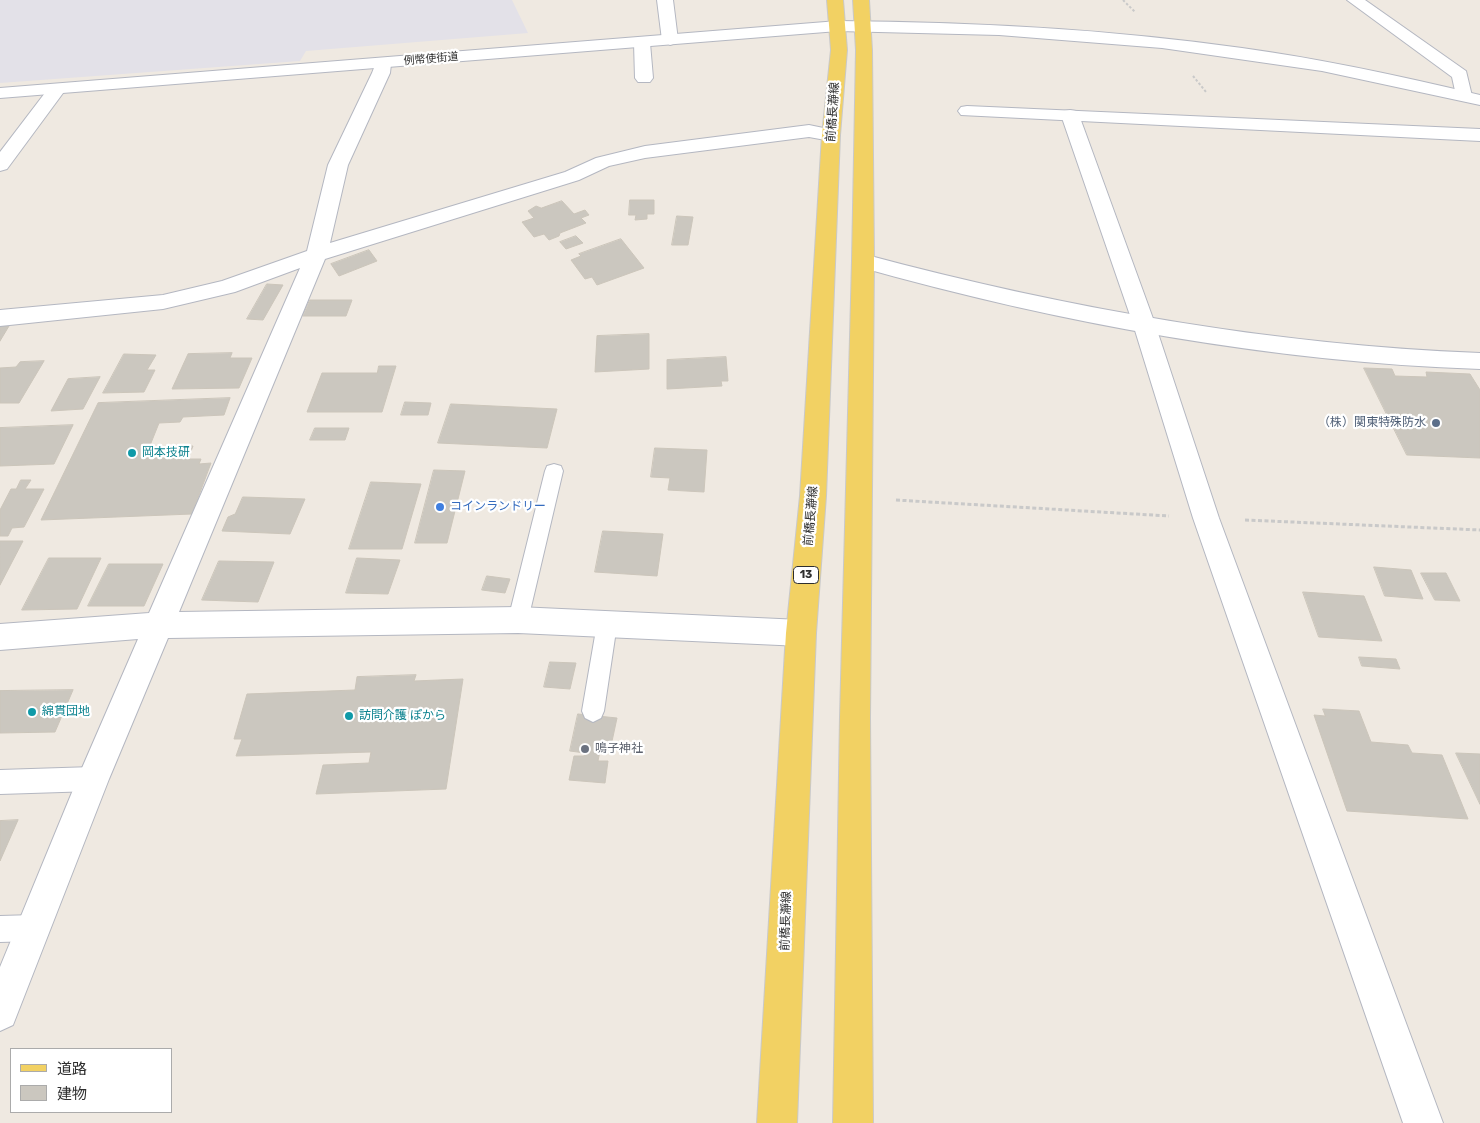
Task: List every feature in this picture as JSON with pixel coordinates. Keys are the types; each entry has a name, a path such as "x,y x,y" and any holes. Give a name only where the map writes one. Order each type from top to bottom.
{"main road":[{"name":"前橋長瀞線","path":"778,1123 801,633 813,496 831,135 839,50 849,13"},
{"path":"849,13 863,261 855,717 853,1123"}],"street":[{"path":"665,0 670,40"},
{"path":"1356,0 1460,75 1463,96"},
{"name":"例幣使街道","path":"0,94 670,40 849,13 1018,31 1125,39 1251,54 1480,100"},
{"path":"642,42 644,78"},
{"path":"0,1012 93,779 316,256 338,165 381,73 383,64"},
{"path":"0,165 57,89"},
{"path":"967,111 1480,135"},
{"path":"1070,115 1144,324 1206,518 1423,1123"},
{"path":"0,318 164,302 227,287 335,248 572,176 603,162 645,152 809,131 831,135"},
{"path":"863,261 917,277 1024,301 1144,324 1352,353 1480,361"},
{"path":"0,637 158,625 518,620 801,633"}],"lane":[{"path":"518,620 554,471"},
{"path":"593,711 608,624"},
{"path":"0,782 93,779"},
{"path":"0,929 34,928"}],"shaded area":[{"path":"0,0 512,0 528,33 306,51 300,61 0,83"}],"building":[{"path":"630,200 654,200 654,214 647,214 647,219 635,220 636,215 629,215"},
{"path":"562,201 574,214 585,210 589,215 581,218 586,223 560,233 559,236 549,240 544,234 534,237 522,222 534,218 528,211 536,206 541,208"},
{"path":"677,216 693,217 688,245 672,245"},
{"path":"576,236 583,243 566,249 560,242"},
{"path":"621,239 644,268 597,285 592,277 585,279 571,260 581,256 579,254"},
{"path":"369,250 377,261 339,276 331,264"},
{"path":"267,284 283,285 263,320 247,319"},
{"path":"310,300 352,300 346,316 303,316"},
{"path":"0,326 9,326 0,341"},
{"path":"649,334 649,369 595,372 597,336"},
{"path":"232,353 230,358 252,358 239,388 172,389 188,354"},
{"path":"124,354 156,355 147,370 155,370 144,392 103,393"},
{"path":"726,357 728,381 721,381 722,386 667,389 667,360"},
{"path":"44,361 19,403 0,403 0,368 16,367 20,362"},
{"path":"379,366 396,366 382,412 307,412 322,373 377,373"},
{"name":"（株）関東特殊防水","path":"1364,368 1392,369 1395,376 1427,377 1426,372 1470,374 1480,390 1480,458 1407,455"},
{"path":"100,377 83,409 51,411 68,379"},
{"name":"岡本技研","path":"230,398 224,415 183,417 180,422 159,423 149,448 193,446 188,459 201,459 199,464 211,463 192,514 41,520 98,403"},
{"path":"405,402 431,403 428,415 401,415"},
{"path":"451,404 557,409 547,448 438,443"},
{"path":"73,425 54,464 0,466 0,428"},
{"path":"315,428 349,428 345,440 310,440"},
{"path":"655,448 707,450 704,492 668,490 670,478 651,477"},
{"name":"コインランドリー","path":"434,470 465,471 447,543 415,543"},
{"path":"21,480 31,480 25,489 44,489 24,527 12,528 8,536 0,536 0,510 11,489 16,489"},
{"path":"371,482 421,484 402,549 349,549"},
{"path":"243,497 305,499 290,534 222,531 228,517 235,514"},
{"path":"603,531 663,534 657,576 595,572"},
{"path":"0,541 23,541 0,585"},
{"path":"49,558 101,558 77,609 22,610"},
{"path":"357,558 400,560 388,594 346,593"},
{"path":"219,561 274,562 258,602 202,600"},
{"path":"109,564 163,564 144,606 88,606"},
{"path":"1374,567 1411,570 1423,599 1385,596"},
{"path":"1421,573 1446,573 1460,601 1435,600"},
{"path":"487,576 510,579 505,593 482,590"},
{"path":"1303,592 1364,596 1382,641 1319,637"},
{"path":"1359,657 1396,659 1400,669 1362,666"},
{"path":"550,662 576,663 570,689 544,687"},
{"name":"訪問介護 ぽから","path":"416,675 414,681 463,679 446,789 316,794 323,765 369,763 371,752 236,756 242,739 234,739 247,694 355,690 357,677"},
{"name":"綿貫団地","path":"73,690 55,732 0,733 0,691"},
{"path":"1323,709 1359,711 1371,742 1408,745 1412,753 1442,755 1468,819 1347,811 1314,715 1325,716"},
{"name":"鳴子神社","path":"578,714 617,718 611,746 601,745 598,761 608,761 605,783 569,780 574,756 584,756 585,753 570,751"},
{"path":"1456,753 1480,754 1480,804"},
{"path":"18,820 0,861 0,821"}],"place":[{"name":"（株）関東特殊防水","path":"1436,423"},
{"name":"岡本技研","path":"132,453"},
{"name":"コインランドリー","path":"440,507"},
{"name":"綿貫団地","path":"32,712"},
{"name":"訪問介護 ぽから","path":"349,716"},
{"name":"鳴子神社","path":"585,749"}]}
